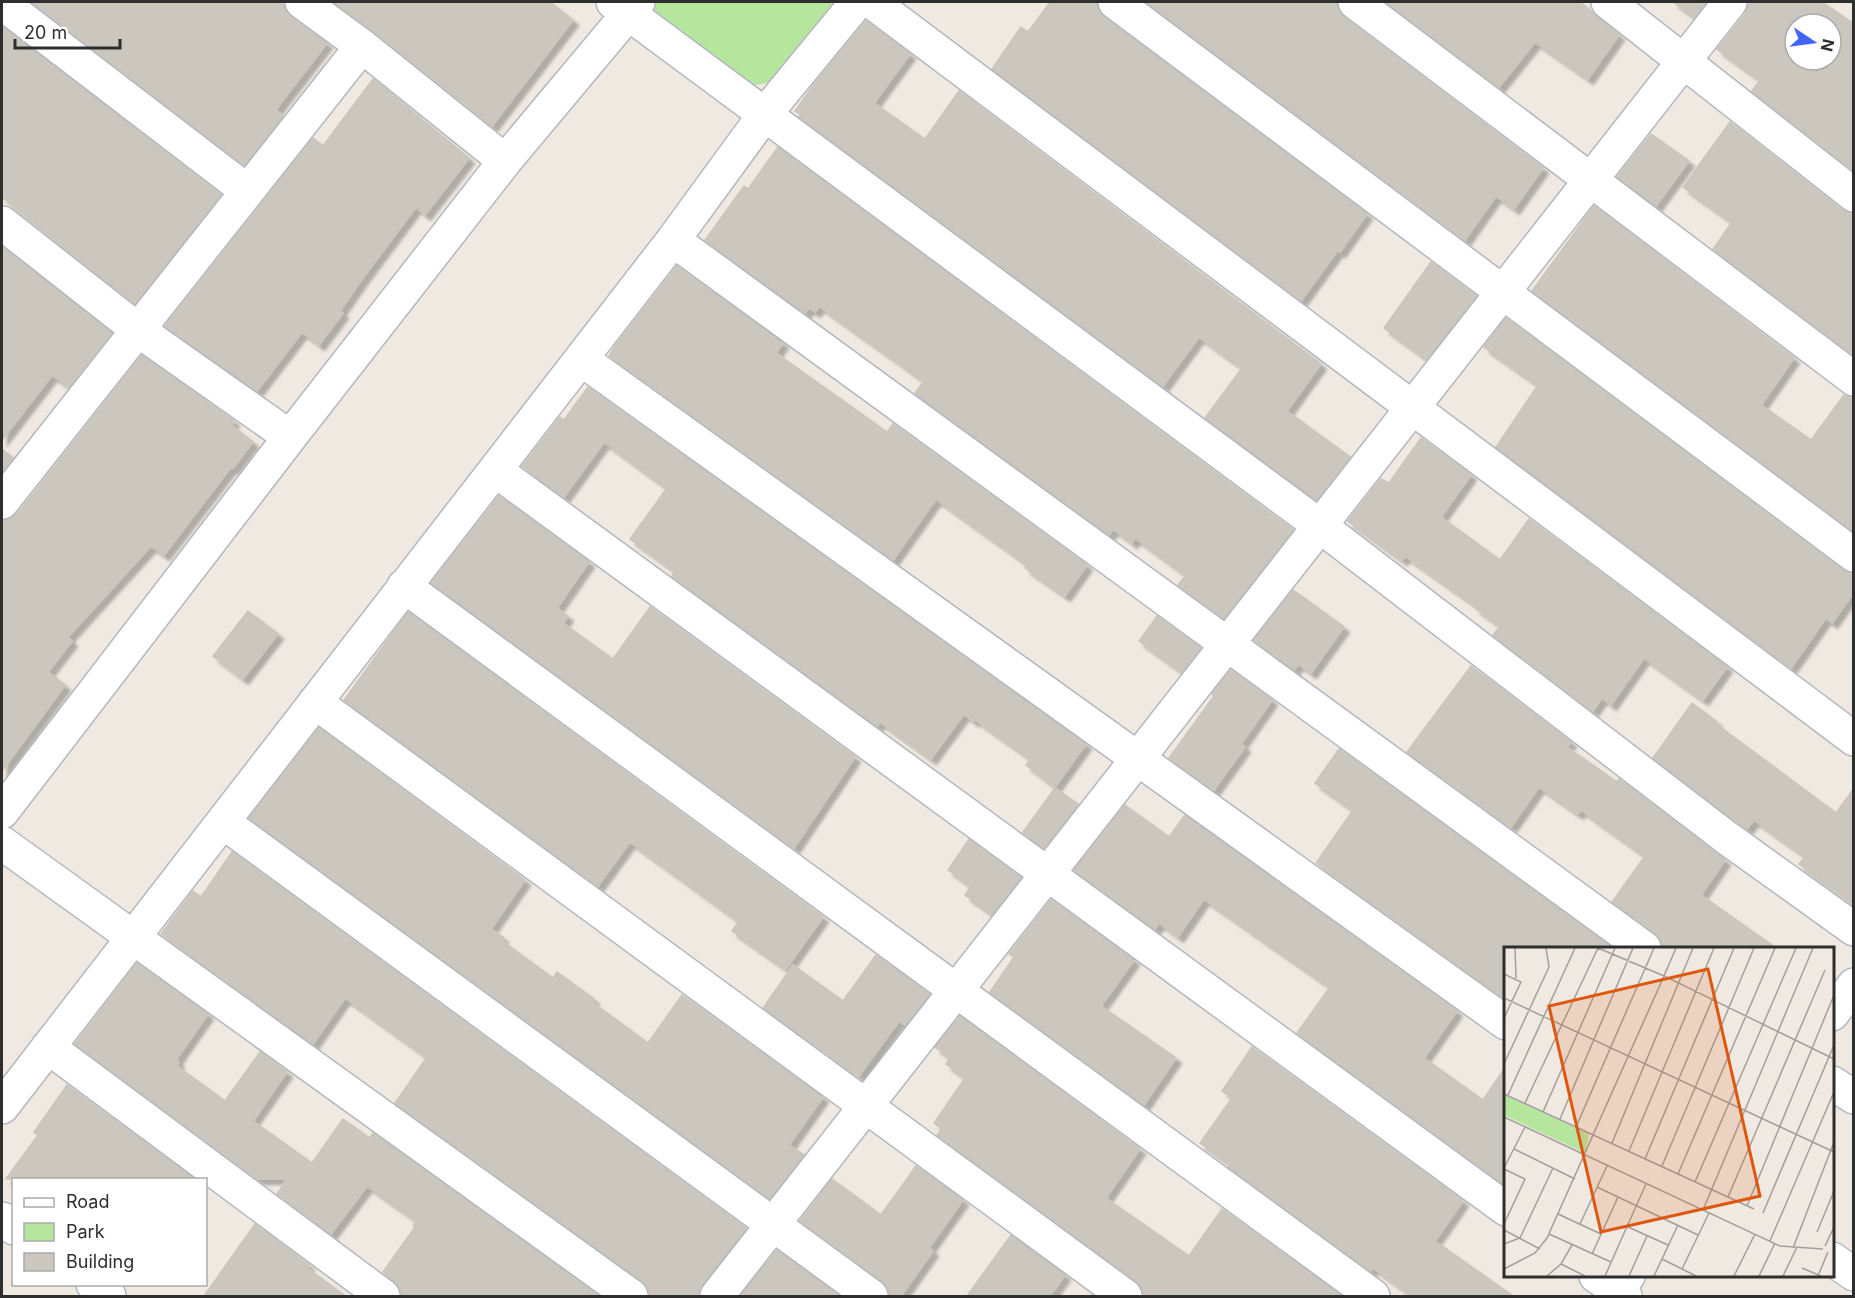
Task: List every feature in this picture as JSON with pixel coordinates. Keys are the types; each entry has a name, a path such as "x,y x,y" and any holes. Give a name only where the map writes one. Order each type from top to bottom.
{"street":[{"path":"302,2 362,46 505,162"},
{"path":"2,1107 673,240 765,114 857,2"},
{"path":"872,2 1854,738"},
{"path":"1115,2 1854,555"},
{"path":"1355,2 1854,379"},
{"path":"1608,2 1854,195"},
{"path":"717,1296 1730,2"},
{"path":"2,3 247,191"},
{"path":"2,812 290,436 626,5 765,114 1320,526 1728,838 1854,928"},
{"path":"2,502 362,46"},
{"path":"2,223 138,330 290,436"},
{"path":"673,240 1643,947"},
{"path":"580,359 1504,1022"},
{"path":"495,470 1504,1208"},
{"path":"404,586 1373,1296"},
{"path":"315,702 1125,1296"},
{"path":"223,822 871,1296"},
{"path":"2,843 132,939 631,1296"},
{"path":"1834,1013 1854,985"},
{"path":"48,1047 382,1296"},
{"path":"1834,1084 1854,1097"},
{"path":"1834,1260 1854,1274"},
{"path":"96,1286 110,1296"}],"green space":[{"path":"656,2 843,2 782,80 746,87 646,15"}],"building":[{"path":"31,2 284,2 285,10 290,17 327,43 276,110 283,116 244,165"},
{"path":"333,2 550,2 573,20 492,126 374,31"},
{"path":"1050,2 1097,2 1098,10 1104,17 1367,214 1301,301 992,69 1021,27 1028,32"},
{"path":"1146,2 1337,2 1338,10 1344,17 1543,168 1514,209 1496,196 1465,240"},
{"path":"1385,2 1580,2 1619,35 1588,79 1535,42 1499,87"},
{"path":"1673,2 1707,2 1695,17"},
{"path":"1748,2 1822,2 1837,12 1783,12 1783,72 1843,72 1843,16 1854,24 1854,171 1752,91 1760,80 1717,49 1745,14"},
{"path":"866,21 910,54 874,103 925,139 959,91 1321,364 1287,411 1350,457 1316,500 1205,418 1242,368 1199,337 1163,386 799,117 801,115 795,111"},
{"path":"2,26 221,195 135,304 2,197"},
{"path":"373,79 469,158 425,215 416,207 362,279 340,311 343,313 319,345 302,332 257,391 165,326 313,138 323,146"},
{"path":"1730,122 1842,210 1854,213 1854,355 1713,249 1732,222 1683,187"},
{"path":"1651,134 1689,161 1656,206 1617,177"},
{"path":"778,147 1293,530 1224,618 1178,585 1186,575 1135,538 1132,543 1113,529 1109,535 915,393 924,381 819,306 815,312 809,308 805,313 705,240 744,186 748,189"},
{"path":"1594,206 1794,358 1761,405 1811,440 1844,395 1854,397 1854,525 1851,529 1532,291"},
{"path":"2,246 112,333 69,387 52,375 2,440"},
{"path":"1431,262 1476,296 1427,359 1384,328"},
{"path":"677,266 783,343 776,353 887,432 893,424 1087,565 1065,596 1025,568 1027,564 936,499 893,560 609,356"},
{"path":"1506,318 1843,570 1854,573 1854,592 1832,623 1826,618 1791,668 1496,447 1538,385 1484,347"},
{"path":"142,355 234,421 231,425 253,442 233,468 231,467 164,555 151,546 68,637 72,641 48,672 65,685 2,771 2,520 17,514"},
{"path":"588,387 1086,744 1055,787 1026,765 1031,759 964,714 931,759 880,722 877,726 672,576 675,571 630,539 667,488 604,442 564,497 522,466 560,417 564,420"},
{"path":"1421,438 1471,475 1441,517 1500,560 1529,519 1727,667 1703,700 1644,658 1611,705 1602,698 1593,711 1493,635 1500,626 1475,608 1476,606 1405,556 1402,560 1348,521 1381,479 1389,483"},
{"path":"2,449 13,458 2,472"},
{"path":"499,496 589,562 557,608 568,616 563,623 613,659 650,607 855,757 794,848 431,583"},
{"path":"1293,590 1344,627 1311,673 1298,664 1294,670 1254,640"},
{"path":"248,611 278,634 243,679 213,656"},
{"path":"408,612 823,917 786,969 732,931 739,921 630,842 598,886 344,700"},
{"path":"1157,616 1201,648 1182,672 1139,641"},
{"path":"1471,666 1571,742 1567,747 1617,782 1619,779 1725,860 1701,895 1775,947 1662,947 1661,940 1655,933 1612,902 1645,856 1581,810 1578,814 1539,787 1511,827 1407,752"},
{"path":"1231,670 1272,700 1241,744 1245,747 1214,790 1169,758"},
{"path":"1692,703 1717,722 1716,724 1836,813 1854,788 1854,903 1799,864 1805,856 1754,820 1747,829 1653,758"},
{"path":"319,728 525,880 491,929 503,937 501,940 553,978 557,972 594,999 592,1002 648,1043 682,995 823,1097 789,1145 804,1155 770,1199 249,818"},
{"path":"1339,749 1612,947 1504,947 1504,999 1316,863 1353,810 1315,783"},
{"path":"1055,788 1078,804 1044,848 1023,832"},
{"path":"1125,805 1169,837 1185,815 1457,1011 1424,1058 1483,1100 1504,1069 1504,1184 1297,1033 1330,987 1204,899 1178,937 1159,923 1155,929 1074,870"},
{"path":"969,839 1021,878 992,914 965,895 971,886 948,870"},
{"path":"232,852 746,1228 702,1284 699,1296 650,1296 648,1288 642,1281 395,1103 427,1057 345,998 313,1044 161,934 193,891 201,897"},
{"path":"1051,900 1134,960 1101,1006 1176,1058 1144,1105 990,992 1014,957 1009,954"},
{"path":"876,955 929,994 905,1025 899,1021 859,1076 763,1008 793,965 843,1001"},
{"path":"137,963 208,1014 176,1060 179,1062 177,1066 225,1101 260,1052 287,1072 253,1121 312,1163 343,1119 370,1138 373,1133 600,1296 401,1296 400,1288 383,1272 417,1221 367,1186 331,1234 277,1194 287,1179 258,1179 75,1044"},
{"path":"960,1016 1140,1149 1106,1198 1189,1256 1222,1209 1342,1296 1143,1296 1142,1288 1136,1281 937,1135 942,1129 934,1123 965,1078 946,1064 950,1058 935,1047"},
{"path":"1252,1047 1463,1201 1435,1241 1513,1296 1413,1296 1373,1268 1371,1271 1228,1167 1230,1164 1200,1143 1232,1098 1222,1091"},
{"path":"67,1085 194,1178 6,1179 38,1135 34,1132"},
{"path":"916,1166 963,1200 929,1248 933,1251 901,1296 889,1296 888,1288 882,1281 800,1221 832,1179 881,1215"},
{"path":"255,1224 309,1265 307,1268 345,1296 204,1296"},
{"path":"1011,1235 1065,1275 1050,1296 967,1296"},
{"path":"777,1250 840,1296 740,1296"}]}
